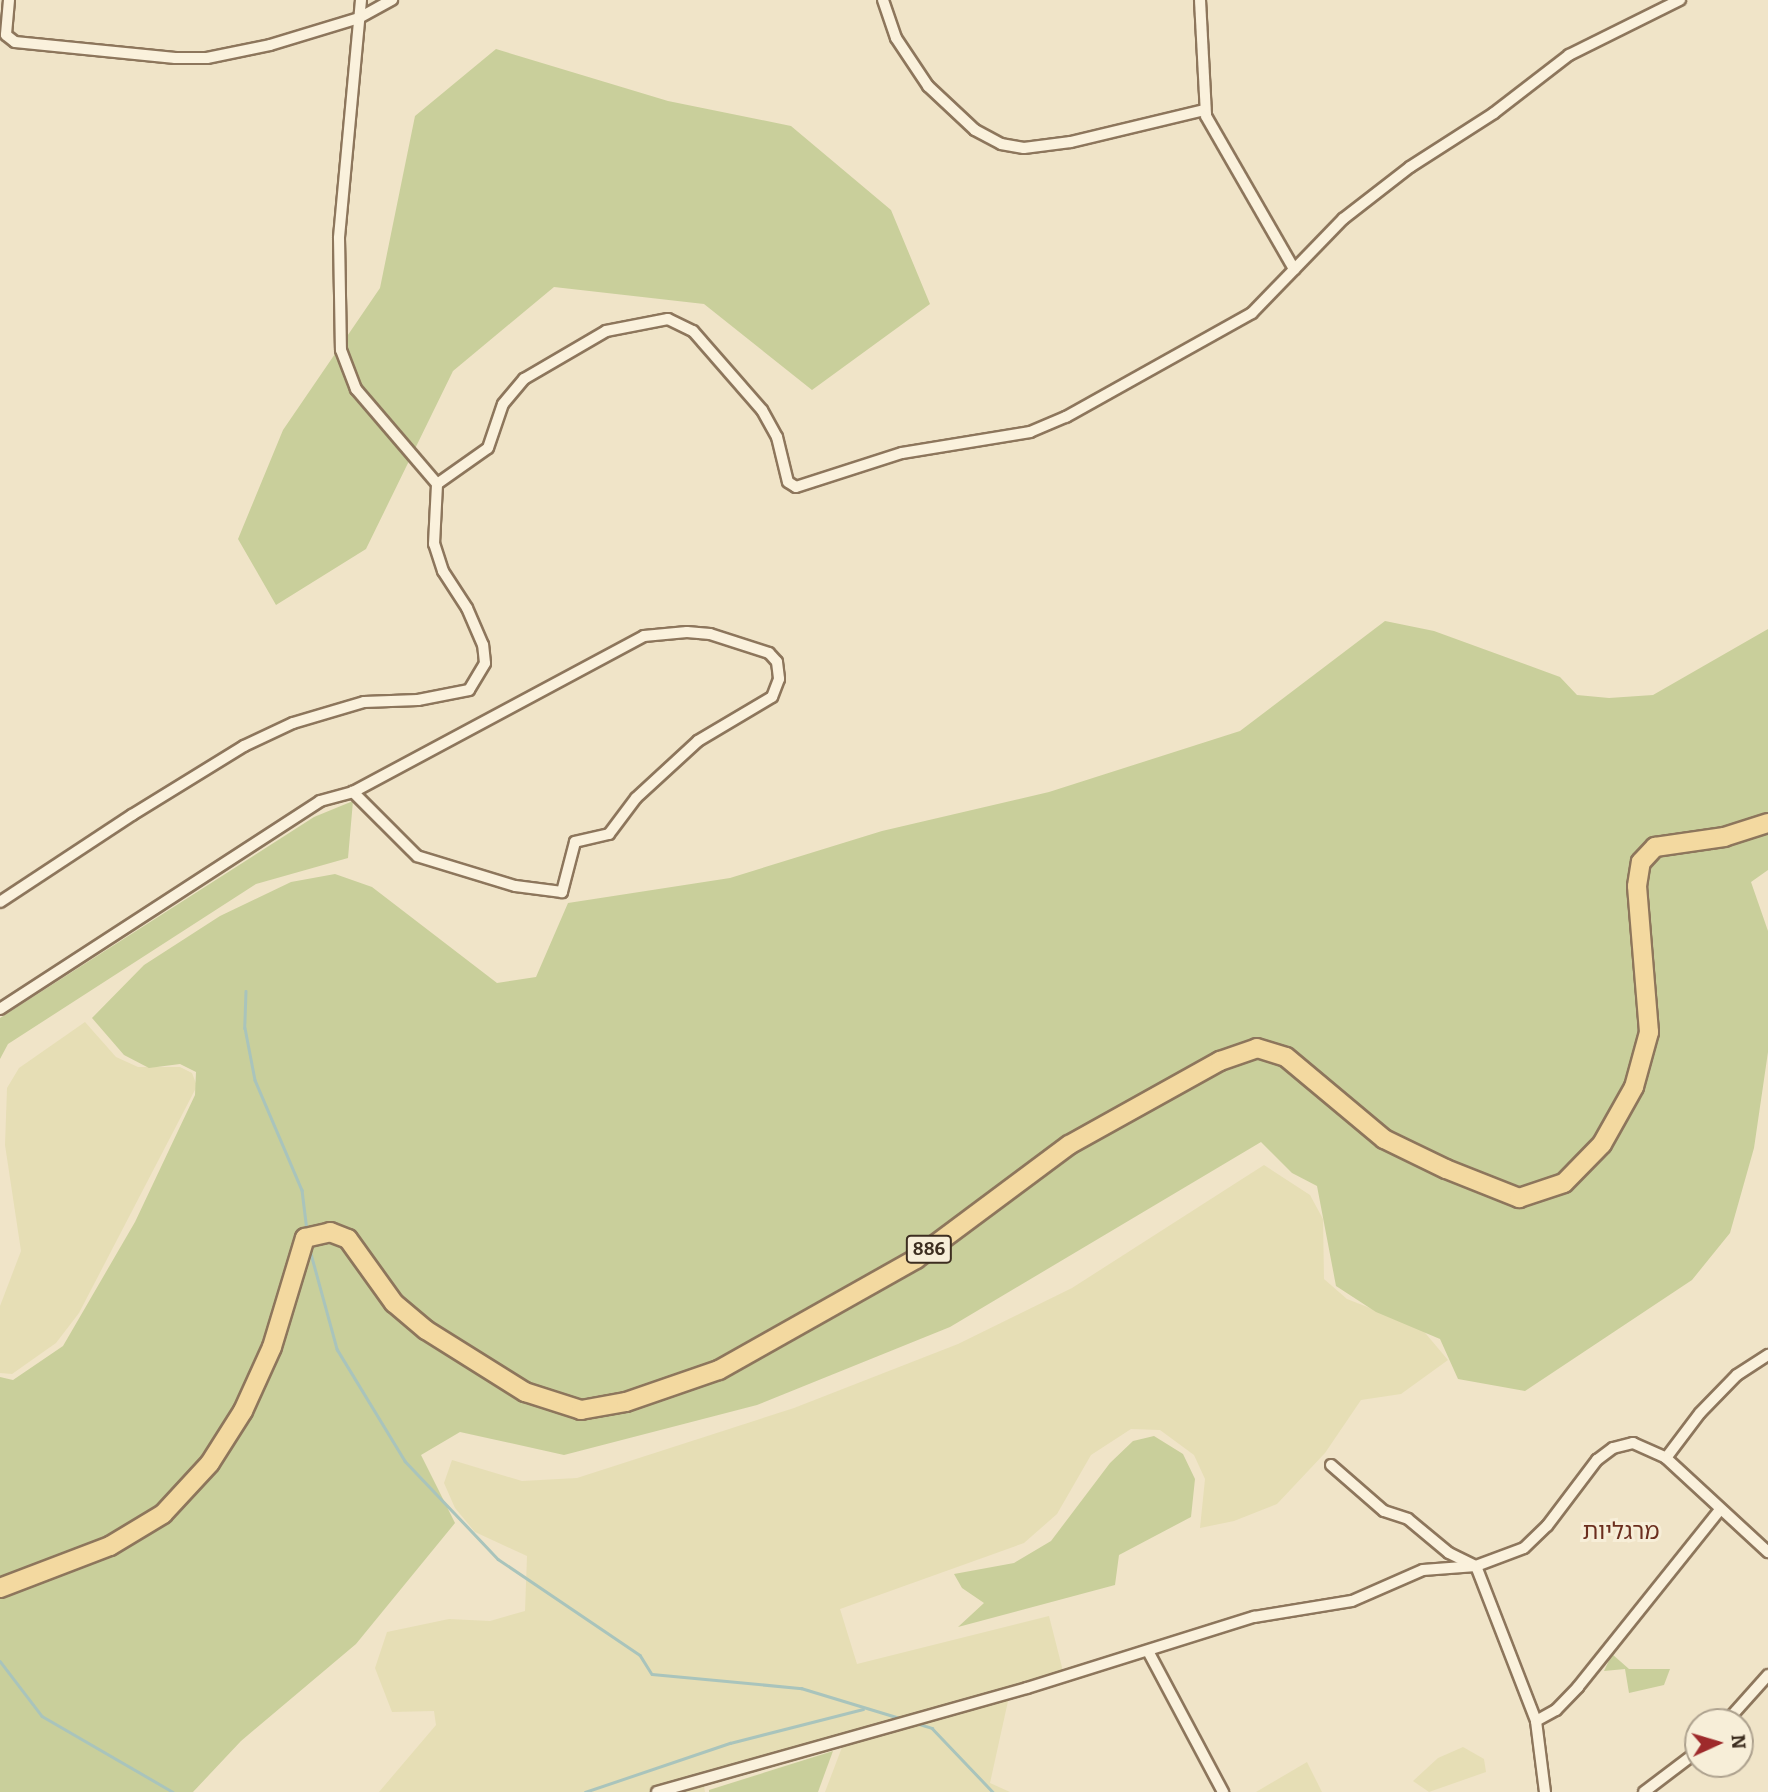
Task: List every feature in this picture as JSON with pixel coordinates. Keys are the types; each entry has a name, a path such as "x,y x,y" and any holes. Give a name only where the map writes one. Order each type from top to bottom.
{"main road":[{"name":"886","path":"0,1588 110,1546 163,1514 210,1463 243,1411 272,1347 305,1238 330,1231 348,1239 394,1303 426,1330 525,1392 581,1410 626,1402 719,1370 916,1259 1069,1145 1220,1061 1257,1048 1286,1056 1384,1139 1446,1169 1519,1198 1564,1183 1602,1144 1634,1087 1648,1032 1637,886 1641,862 1655,847 1724,837 1768,823"}],"street":[{"path":"9,0 6,35 15,42 164,58 207,58 270,45 359,18 392,0"},
{"path":"0,902 143,808 244,746 293,723 364,702 418,701 469,690 485,663 483,645 467,608 443,571 434,544 437,484 356,389 341,350 339,238 361,0"},
{"path":"883,0 896,38 928,86 975,130 1001,144 1024,148 1071,142 1204,110"},
{"path":"1200,0 1204,110 1212,131 1294,269"},
{"path":"437,484 488,448 503,404 524,379 606,331 668,319 693,331 762,410 777,437 788,482 803,488 892,456 1047,426 1240,321 1266,301 1343,219 1392,181 1494,113 1569,55 1680,0"},
{"path":"0,1009 320,801 353,792 644,636 710,634 758,648 777,662 779,679 772,697 698,741 636,797 609,834 575,842 562,892 515,886 417,856 353,792"},
{"path":"1666,1458 1700,1413 1737,1376 1768,1355"},
{"path":"656,1792 1148,1651 1254,1617 1352,1601 1423,1570 1476,1566 1524,1548 1547,1526 1597,1460 1613,1448 1633,1443 1666,1458 1768,1552"},
{"path":"1331,1465 1384,1511 1408,1519 1449,1553 1476,1566 1536,1721 1545,1792"},
{"path":"1536,1721 1556,1710 1578,1687 1720,1510"},
{"path":"1148,1651 1223,1792"},
{"path":"1739,1708 1768,1675"},
{"path":"1644,1792 1684,1762"}],"shaded area":[{"path":"85,1022 116,1057 138,1067 180,1067 192,1073 197,1086 79,1313 56,1343 12,1374 0,1373 0,1306 21,1251 5,1145 7,1088 19,1068"},
{"path":"1264,1165 1310,1195 1323,1219 1324,1279 1347,1299 1421,1328 1448,1360 1401,1394 1361,1400 1325,1453 1277,1504 1234,1521 1200,1528 1205,1479 1194,1455 1160,1430 1131,1429 1091,1455 1057,1514 1024,1543 840,1609 857,1664 1049,1616 1065,1679 1010,1692 990,1783 1010,1792 825,1792 844,1742 704,1786 705,1792 379,1792 436,1725 434,1711 392,1712 375,1668 387,1632 449,1619 490,1621 525,1611 527,1556 475,1532 455,1508 444,1483 452,1460 522,1481 577,1478 794,1408 958,1344 1072,1288"},
{"path":"1463,1747 1484,1759 1486,1772 1429,1792 1413,1781 1438,1758"},
{"path":"1307,1762 1322,1792 1256,1792"}],"green space":[{"path":"496,49 668,101 791,126 891,210 930,304 812,390 704,304 554,287 453,371 366,549 276,605 238,539 283,430 380,288 415,116"},
{"path":"1385,621 1434,631 1560,677 1577,695 1609,698 1653,695 1768,629 1768,870 1751,882 1768,931 1768,1052 1754,1148 1730,1233 1692,1280 1525,1391 1458,1379 1440,1339 1376,1312 1336,1286 1317,1186 1292,1173 1261,1142 950,1327 757,1405 564,1455 460,1432 421,1455 455,1523 356,1644 241,1741 193,1792 0,1792 0,1377 13,1380 63,1346 135,1222 195,1095 196,1072 180,1064 149,1068 124,1055 92,1018 144,965 220,916 291,882 335,874 372,887 497,983 536,977 568,903 730,878 882,831 1049,792 1240,731"},
{"path":"353,801 348,858 256,884 8,1044 0,1059 0,1018 314,817"},
{"path":"1154,1436 1183,1454 1195,1479 1191,1517 1119,1555 1115,1585 958,1627 984,1603 962,1588 954,1574 1014,1563 1051,1541 1110,1463 1133,1441"},
{"path":"1612,1654 1629,1669 1670,1669 1664,1685 1629,1693 1625,1669 1604,1671"},
{"path":"833,1751 818,1792 709,1792 709,1790"}],"waterway":[{"path":"246,991 245,1028 255,1080 302,1190 307,1229"},
{"path":"310,1250 337,1349 405,1461 498,1559 640,1655 652,1674 801,1688 903,1719"},
{"path":"0,1661 42,1716 173,1792"},
{"path":"585,1792 730,1743 863,1709"},
{"path":"916,1723 932,1728 993,1792"}],"district":[{"name":"מרגליות","path":"1621,1531"}]}
